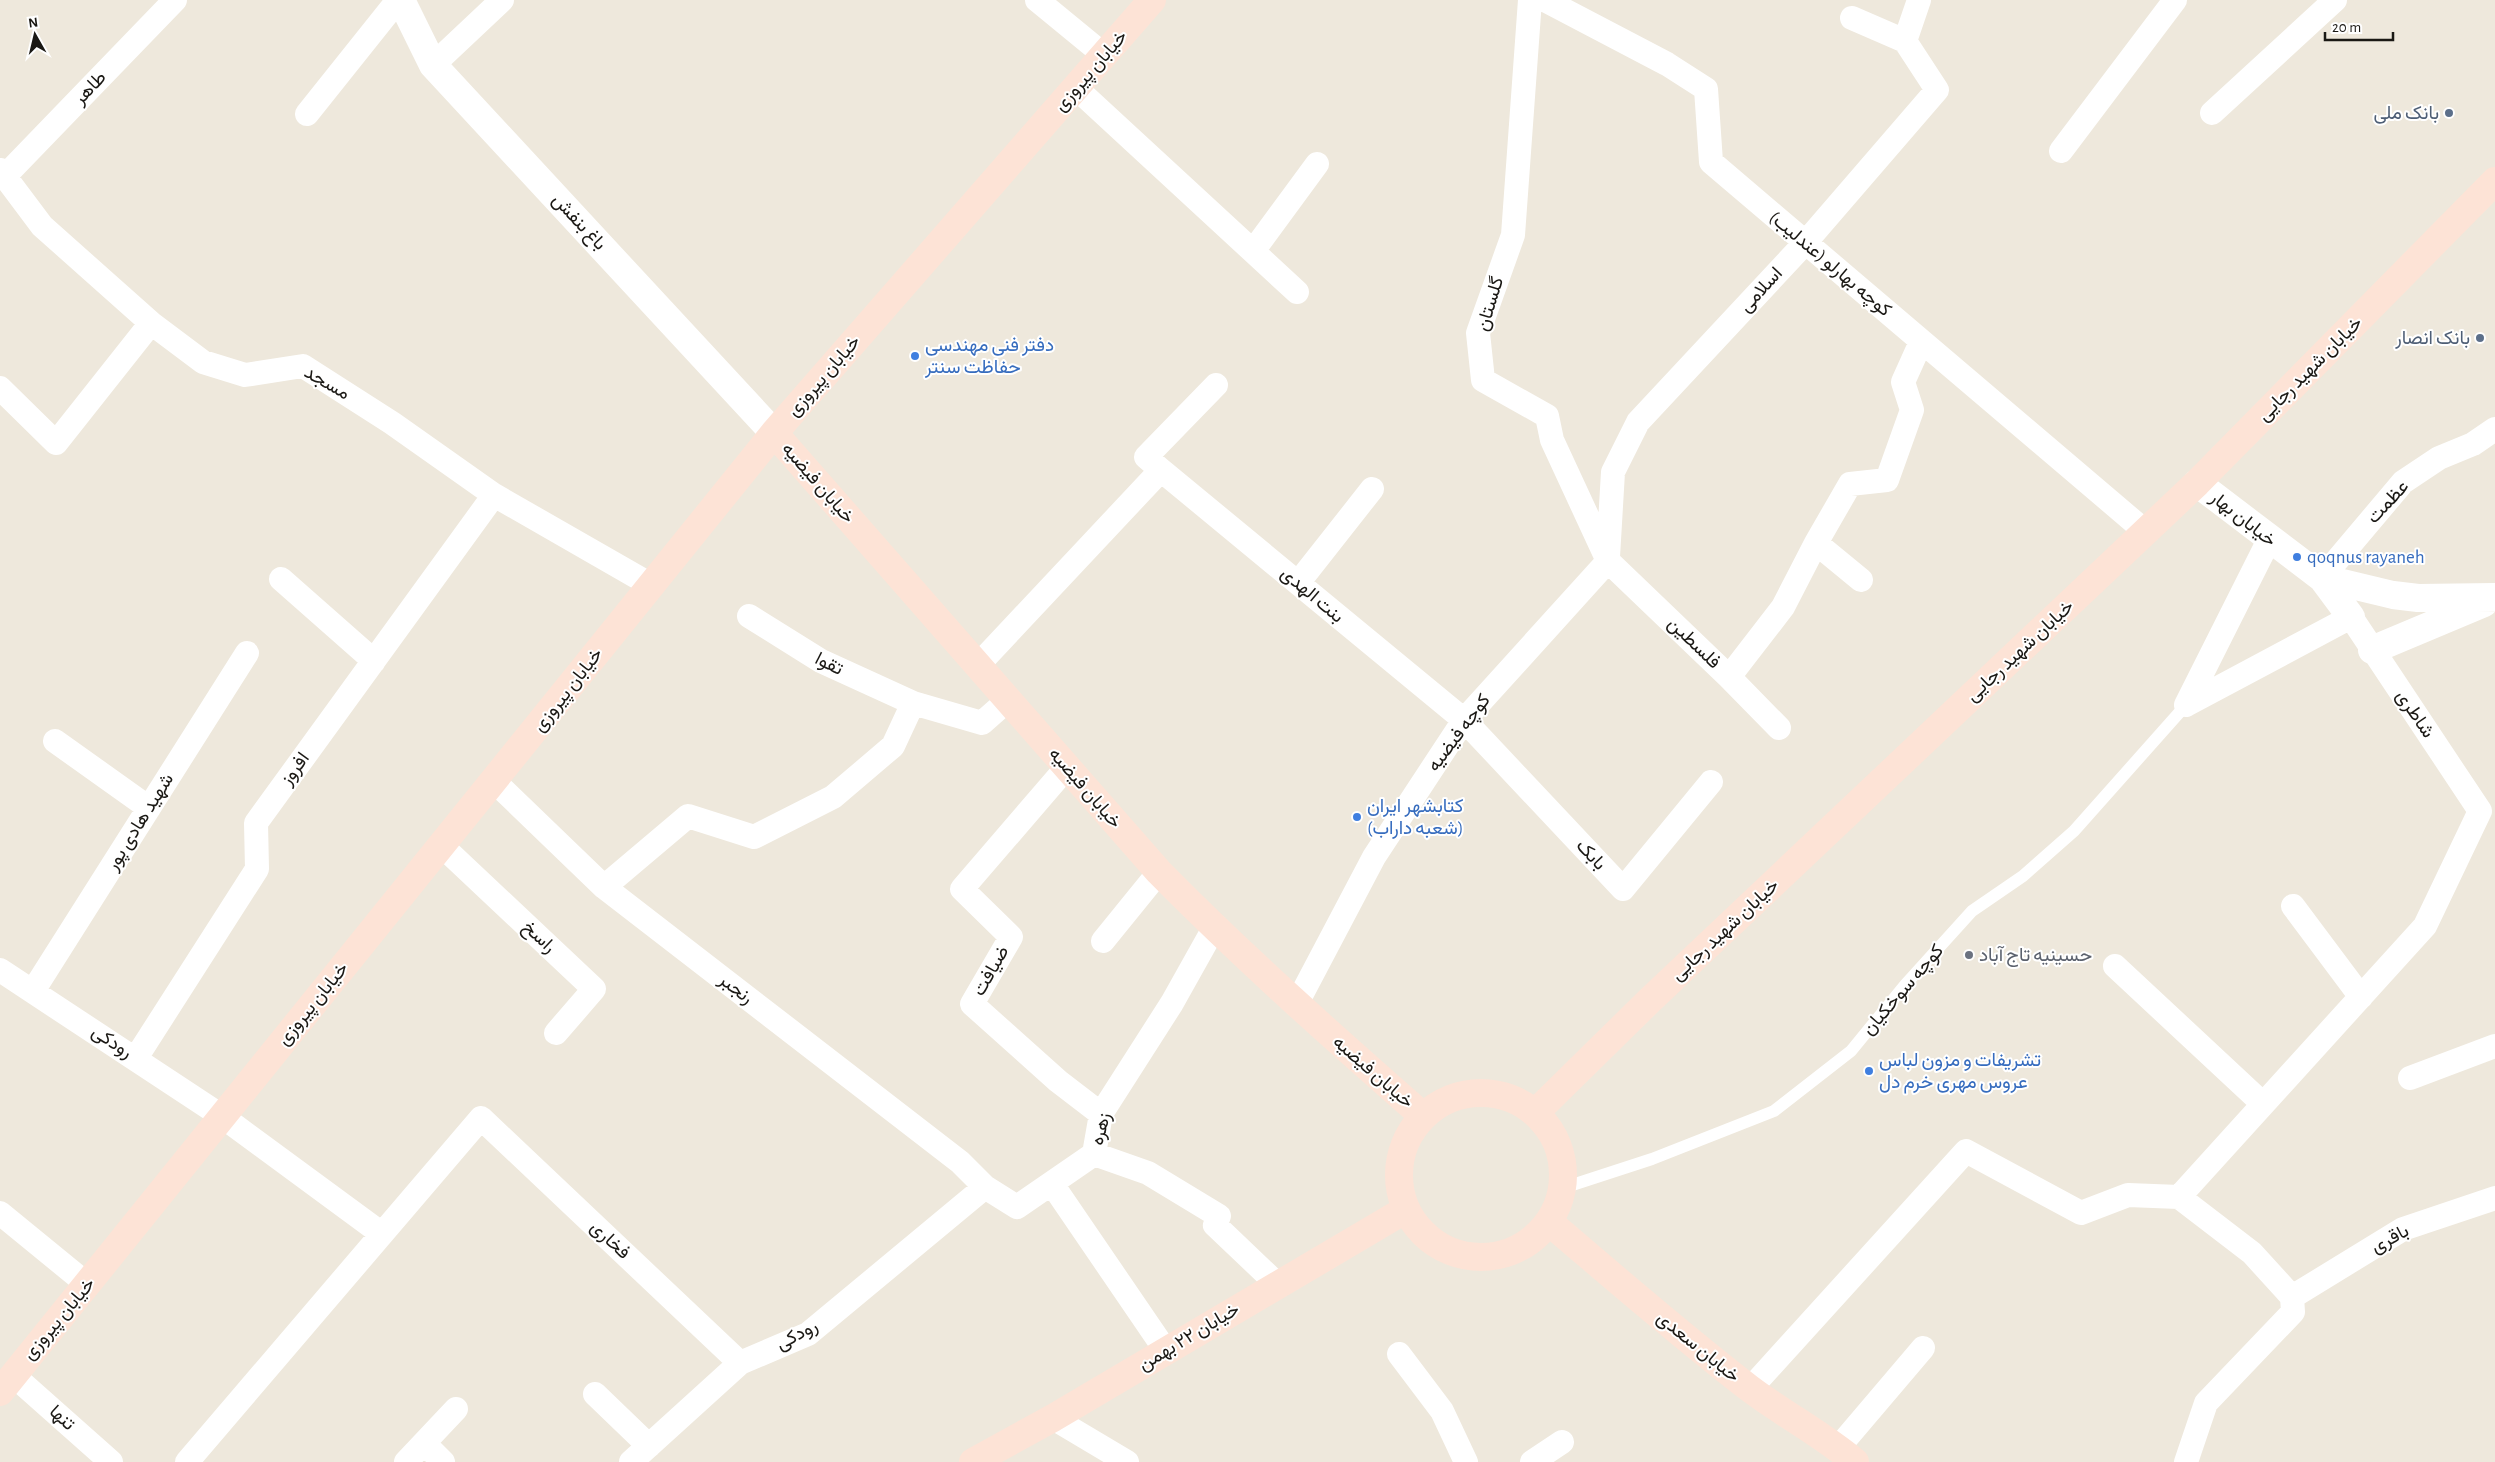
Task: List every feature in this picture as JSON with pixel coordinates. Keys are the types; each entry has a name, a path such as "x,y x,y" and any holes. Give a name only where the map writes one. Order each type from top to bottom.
{"main road":[{"name":"خیابان پیروزی","path":"7,1384 441,845 495,782 774,433 1152,0"},
{"name":"خیابان شهید رجایی","path":"1535,1113 1649,1001 2197,483 2495,181"},
{"name":"خیابان فیضیه","path":"774,433 1159,872 1214,928 1296,1005 1423,1116"},
{"path":"1491,1093 1514,1100 1535,1113 1556,1139 1561,1155 1563,1188 1558,1206 1549,1222 1532,1240 1510,1253 1486,1258 1469,1257 1461,1256 1438,1246 1419,1231 1405,1210 1399,1191 1399,1164 1402,1150 1410,1132 1423,1116 1443,1102 1466,1094 1491,1093"},
{"name":"خیابان ۲۲ بهمن","path":"973,1462 1054,1418 1277,1284 1405,1210"},
{"name":"خیابان سعدی","path":"1549,1222 1644,1304 1750,1389 1846,1455"}],"street":[{"name":"طاهر","path":"2,173 175,0"},
{"name":"باغ بنفش","path":"399,0 433,65 774,433"},
{"path":"307,114 399,0"},
{"path":"433,65 502,0"},
{"path":"1037,0 1104,55"},
{"name":"گلستان","path":"1530,0 1513,235 1478,333 1483,380 1546,416 1552,440 1608,561"},
{"name":"کوچه بهارلو (عندلیب)","path":"1545,0 1667,64 1706,89 1710,162 2146,532"},
{"path":"1852,18 1905,41 1920,0"},
{"path":"2061,151 2175,0"},
{"path":"2212,113 2334,0"},
{"name":"اسلامی","path":"1608,561 1613,472 1638,422 1804,243 1938,90 1905,41"},
{"path":"1076,88 1297,292"},
{"path":"1253,251 1317,164"},
{"name":"مسجد","path":"2,173 42,226 150,323 203,362 245,375 303,366 392,423 494,495 651,585"},
{"path":"0,388 56,443 150,323"},
{"path":"1730,677 1783,606 1850,484 1887,480 1912,410 1903,382 1921,342"},
{"name":"بنت الهدی","path":"1216,385 1146,457 1464,720"},
{"name":"عظمت","path":"2322,578 2403,482 2439,458 2473,444 2495,429"},
{"path":"978,665 1161,470"},
{"name":"خیابان بهار","path":"2197,483 2269,540 2322,578 2351,617"},
{"path":"1298,582 1372,489"},
{"name":"افروز","path":"136,1058 257,869 256,823 494,495"},
{"path":"2186,705 2269,540"},
{"path":"1816,543 1861,580"},
{"name":"فلسطین","path":"1608,561 1730,677 1779,728"},
{"name":"کوچه فیضیه","path":"1296,1005 1374,857 1464,720 1608,561"},
{"path":"2322,578 2393,595 2418,598 2495,598"},
{"path":"281,579 374,661"},
{"path":"2372,650 2495,598"},
{"name":"تقوا","path":"749,616 821,661 913,703 982,723 1008,700"},
{"path":"2186,705 2351,617"},
{"name":"شاطری","path":"2351,617 2480,811 2425,926 2361,997"},
{"name":"شهید هادی پور","path":"34,991 247,654"},
{"path":"604,887 688,816 754,837 833,797 893,746 913,703"},
{"name":"بابک","path":"1464,720 1623,889 1710,782"},
{"path":"55,741 149,808"},
{"name":"ضیافت","path":"1067,767 962,889 1011,937 972,1004 1058,1081 1101,1114"},
{"name":"رنجبر","path":"495,782 604,887 960,1162 985,1186 1017,1207 1052,1184"},
{"name":"راسخ","path":"441,845 594,989 556,1033"},
{"path":"1103,941 1159,872"},
{"path":"2179,1198 2262,1103 2361,997 2292,906"},
{"name":"زهره","path":"1214,928 1172,1003 1101,1114 1094,1154 1148,1173 1219,1216 1215,1225 1277,1284"},
{"path":"2115,966 2262,1103"},
{"name":"رودکی","path":"0,970 223,1117 382,1234"},
{"path":"2410,1078 2495,1046"},
{"name":"فخاری","path":"382,1234 481,1118 740,1363"},
{"path":"1750,1389 1966,1151 2081,1213 2128,1195 2179,1198 2252,1253 2292,1296 2293,1312 2206,1404 2186,1462"},
{"path":"1094,1154 1052,1184 1166,1351"},
{"name":"رودکی","path":"631,1462 740,1363 808,1334 985,1186"},
{"name":"باقری","path":"2292,1296 2403,1229 2495,1198"},
{"path":"0,1213 88,1284"},
{"path":"187,1462 382,1234"},
{"path":"1846,1455 1923,1348"},
{"path":"1399,1354 1442,1411 1466,1462"},
{"name":"تنها","path":"7,1384 110,1462"},
{"path":"595,1394 649,1446"},
{"path":"406,1462 456,1409"},
{"path":"1054,1418 1127,1462"},
{"path":"1532,1462 1562,1442"},
{"path":"424,1443 443,1462"}],"lane":[{"name":"کوچه سوخکیان","path":"1563,1188 1652,1159 1774,1110 1851,1051 1906,985 1972,911 2022,876 2074,831 2186,705"}],"place":[{"name":"بانک ملی","path":"2449,113"},
{"name":"بانک انصار","path":"2480,338"},
{"name":"دفتر فنی مهندسی حفاظت سنتر","path":"915,356"},
{"name":"qoqnus rayaneh","path":"2297,557"},
{"name":"کتابشهر ایران (شعبه داراب)","path":"1357,817"},
{"name":"حسینیه تاج آباد","path":"1969,955"},
{"name":"تشریفات و مزون لباس عروس مهری خرم دل","path":"1869,1071"}]}
